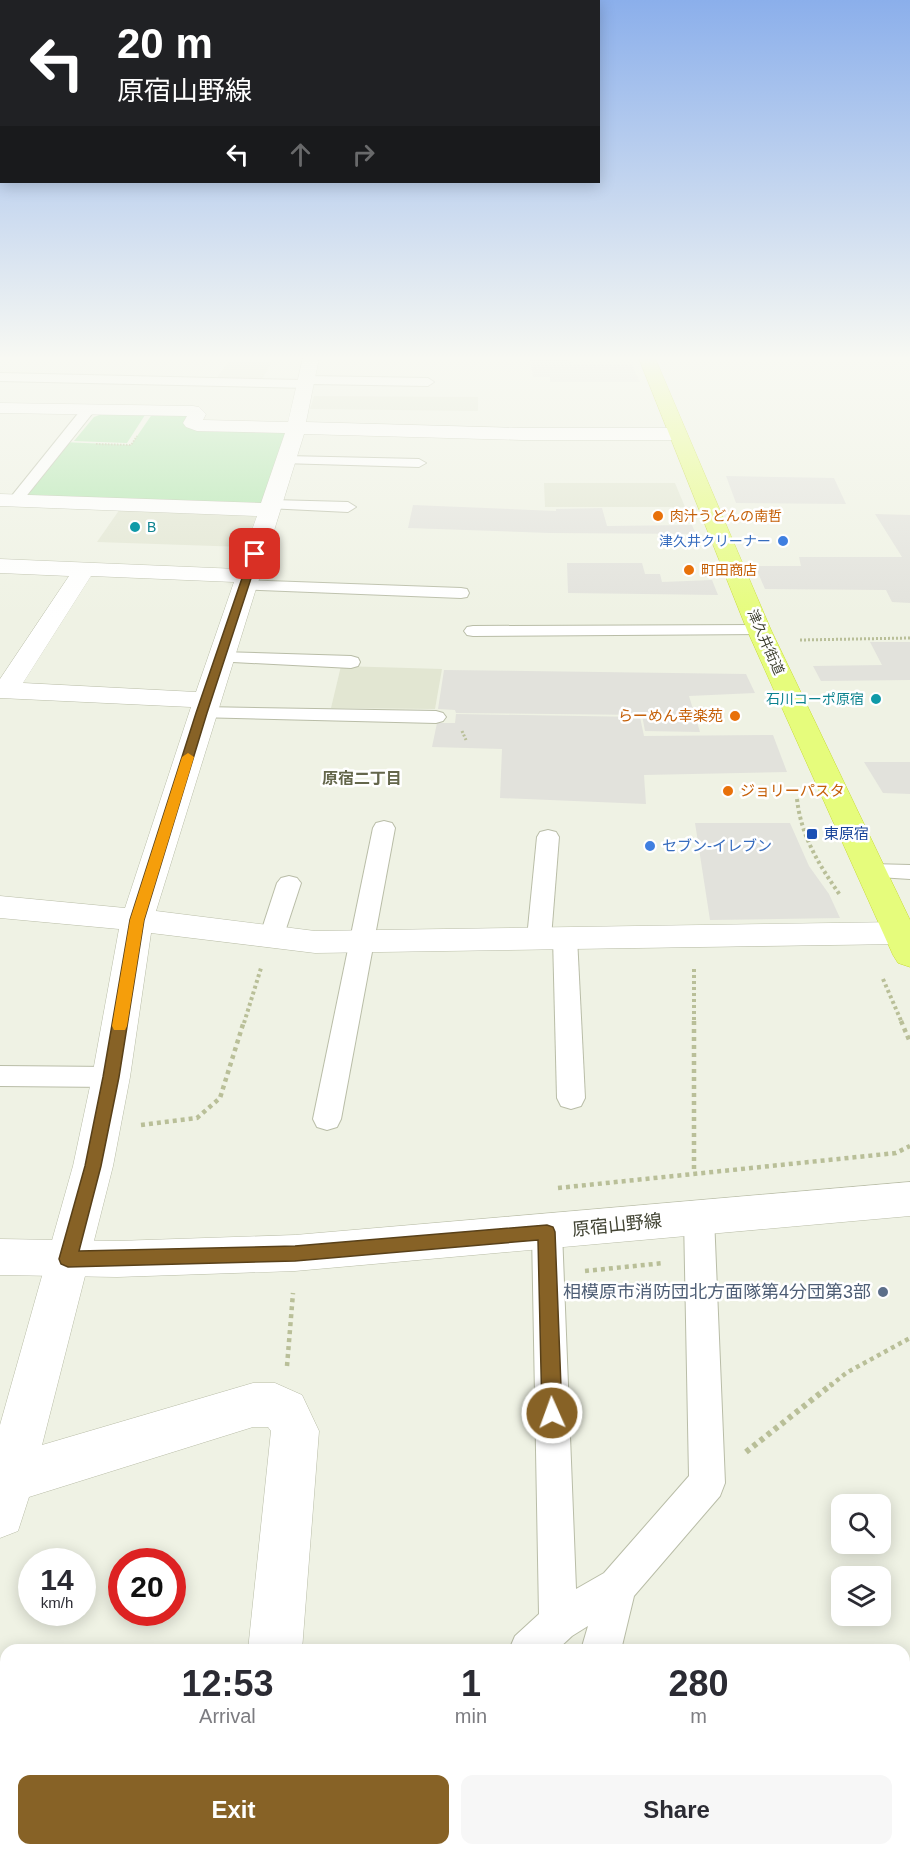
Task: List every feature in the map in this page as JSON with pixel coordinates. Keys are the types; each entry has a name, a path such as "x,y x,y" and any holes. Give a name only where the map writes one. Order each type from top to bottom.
{"highway":[{"name":"津久井街道","path":"682,445 761,635 905,944"}],"street":[{"path":"5,1496 93,1166 111,1077 137,920 204,706 291,445"},
{"path":"7,501 271,508"},
{"path":"0,566 245,580"},
{"path":"84,570 3,690 204,706"},
{"path":"0,907 32,912 137,920 315,942 693,935 905,944"},
{"name":"原宿山野線","path":"0,1257 68,1259 295,1253 910,1199"},
{"path":"5,1496 253,1405 269,1403 284,1409 291,1416 295,1431 276,1644"}],"lane":[{"path":"7,501 57,445"},
{"path":"286,460 419,463"},
{"path":"271,508 348,507"},
{"path":"245,580 461,593"},
{"path":"473,631 761,635"},
{"path":"220,657 351,662"},
{"path":"204,706 436,717"},
{"path":"327,1119 384,828"},
{"path":"548,837 552,937 571,1098"},
{"path":"871,871 910,872"},
{"path":"271,938 289,883"},
{"path":"0,1076 111,1077"},
{"path":"535,1644 558,1622 617,1586 707,1483 699,1217"},
{"path":"547,1232 558,1622"},
{"path":"602,1644 617,1586"}],"path":[{"path":"761,635 910,638"},
{"path":"693,935 694,1172"},
{"path":"134,1131 137,1126 196,1118 220,1098 271,938"},
{"path":"879,969 910,1042"},
{"path":"582,1271 671,1263"},
{"path":"284,1409 293,1289"},
{"path":"707,1483 846,1373 910,1338"}],"shaded area":[{"path":"726,476 834,478 846,504 736,503"},
{"path":"544,483 675,483 685,507 545,507"},
{"path":"413,505 556,511 556,509 602,508 607,526 692,525 696,534 550,533 408,528"},
{"path":"120,509 256,517 244,547 97,542"},
{"path":"875,514 910,515 910,603 892,602 886,590 765,589 755,566 801,566 799,557 902,557"},
{"path":"567,563 642,563 645,574 660,574 662,582 712,580 718,595 568,593"},
{"path":"870,642 910,642 910,680 821,681 813,666 882,665"},
{"path":"341,666 442,669 435,709 331,708"},
{"path":"444,670 746,674 755,693 689,696 700,732 645,731 642,715 456,713 455,710 438,709"},
{"path":"456,714 640,717 644,736 773,735 787,772 644,775 646,804 500,798 502,749 432,747 437,723 455,723"},
{"path":"864,762 910,762 910,794 883,793"},
{"path":"695,823 790,823 809,866 829,894 840,918 710,920"}],"green space":[{"path":"60,445 291,445 270,510 15,501"}],"slow traffic":[{"path":"119,1026 137,920 188,757"}],"place":[{"name":"肉汁うどんの南哲","path":"658,516"},
{"name":"B","path":"135,527"},
{"name":"津久井クリーナー","path":"783,541"},
{"name":"町田商店","path":"689,570"},
{"name":"石川コーポ原宿","path":"876,699"},
{"name":"らーめん幸楽苑","path":"735,716"},
{"name":"ジョリーパスタ","path":"728,791"},
{"name":"東原宿","path":"812,834"},
{"name":"セブン-イレブン","path":"650,846"},
{"name":"相模原市消防団北方面隊第4分団第3部","path":"883,1292"}],"district":[{"name":"原宿二丁目","path":"362,778"}],"route":[{"path":"255,554 243,585 137,920 111,1077 93,1166 68,1259 295,1253 547,1232 552,1413"}]}
